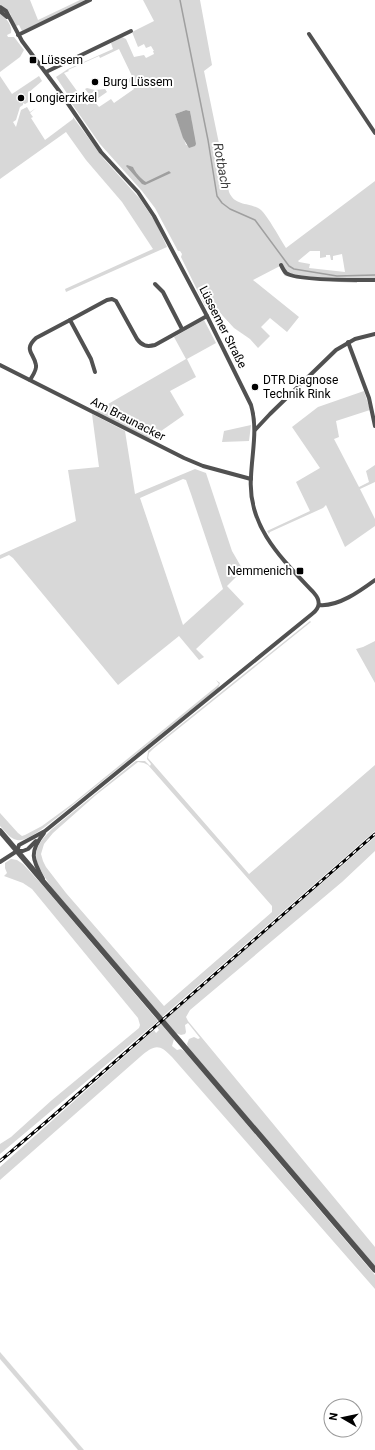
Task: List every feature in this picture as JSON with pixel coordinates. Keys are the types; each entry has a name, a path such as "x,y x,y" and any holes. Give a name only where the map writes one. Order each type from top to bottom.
{"street":[{"path":"18,35 90,0"},
{"name":"Lüssemer Straße","path":"0,7 6,11 18,35 46,72 101,152 138,192 152,212 207,316 248,399 254,416 255,430 250,479 253,507 264,534 274,548 317,596 319,600 318,605"},
{"name":"Lüssemer Straße","path":"0,11 10,19"},
{"path":"46,72 131,31"},
{"path":"309,34 375,133"},
{"path":"281,265 286,273 294,276 338,280 375,280"},
{"path":"154,284 163,292 182,330"},
{"path":"30,380 36,367 30,350 32,342 36,338 107,300 112,299 117,302 140,344 144,346 155,345 207,316"},
{"path":"70,320 91,359 95,372"},
{"path":"255,430 330,356 348,342 363,336 375,334"},
{"path":"348,342 369,398 375,426"},
{"name":"Am Braunacker","path":"0,365 184,458 203,466 250,479"},
{"path":"17,851 18,845 45,831 312,614 318,609 318,605 331,604 358,592 375,580"},
{"path":"0,831 375,1270"},
{"path":"0,862 17,851 28,849 45,831"},
{"path":"38,840 34,848 34,859 48,887"}],"shaded area":[{"path":"0,0 30,0 38,20 80,0 88,0 22,31 19,25 15,25 10,13 0,5"},
{"path":"143,0 200,0 212,65 204,71 229,192 235,200 261,210 286,248 375,181 375,279 357,279 357,283 285,276 280,266 253,280 299,317 287,332 270,318 261,327 270,336 258,348 250,339 234,328 211,303 205,306 181,257 182,254 178,251 155,208 142,191 100,144 72,104 72,98 79,93 87,105 94,100 93,99 97,95 94,91 90,95 85,89 87,88 95,90 105,89 107,92 94,101 99,107 111,99 114,103 134,89 128,80 132,76 119,49 100,58 99,56 64,73 77,91 68,95 56,77 68,69 113,49 111,43 122,37 126,39 134,57 144,55 146,58 154,54 151,46 146,48 144,44 138,47 132,32 154,21","holes":["186,110 190,111 195,146 186,145 175,114","310,251 320,251 320,258 330,255 331,260 333,260 333,256 342,254 345,272 309,268 310,264 298,261"]},
{"path":"0,13 7,20 11,28 11,33 7,35 8,37 14,37 24,50 20,57 0,72"},
{"path":"0,76 12,94 39,76 42,81 28,93 30,97 28,98 30,101 25,104 23,103 20,107 16,120 13,122 16,127 21,110 27,107 30,112 36,108 30,113 33,117 31,118 45,140 73,119 73,117 104,159 140,199 156,223 167,247 66,292 65,289 153,249 122,202 86,160 66,132 0,179"},
{"path":"186,110 190,111 196,144 195,146 189,148 183,138 175,114"},
{"path":"126,166 133,167 138,175 146,182 169,171 171,173 145,185 142,184"},
{"path":"204,320 216,343 187,359 196,377 170,391 184,415 151,438 148,438 96,413 96,411 186,359 174,337"},
{"path":"364,391 370,410 336,421 339,437 334,439 359,487 369,482 366,471 375,465 375,482 360,489 375,519 375,526 345,547 326,505 323,508 270,532 269,534 267,531 310,511 296,482 320,468 292,427 318,407"},
{"path":"92,414 125,431 135,494 195,469 206,473 232,551 243,570 227,586 244,604 196,649 204,657 199,660 179,636 118,685 13,558 9,555 0,559 0,555 76,521 68,470 99,467","holes":["183,479 186,480 223,589 183,625 140,498"]},
{"path":"251,425 249,441 222,442 224,431"},
{"path":"310,621 311,622 153,749 149,753 148,758 249,874 375,765 375,831 162,1017 52,888 41,871 36,858 39,845 52,829 136,761 145,761 150,766 151,764 147,759 148,751","holes":["138,762 148,765 272,906 272,912 164,1006 66,893 46,867 41,854 44,844 53,833 96,795"]},
{"path":"375,641 375,683 356,649"},
{"path":"216,680 220,683 218,688 39,831 27,838 17,840 10,836 0,826 0,813 22,836 42,826 72,804 217,686 219,684"},
{"path":"375,837 375,851 342,882 190,1010 186,1017 375,1247 375,1266 188,1047 187,1044 189,1039 194,1037 198,1039 200,1038 188,1023 185,1025 185,1034 181,1035 176,1033 164,1020"},
{"path":"11,859 17,860 23,864 44,887 158,1021 0,1154 0,1144 11,1137 52,1100 139,1028 140,1025 138,1018 32,889 23,883 4,876 7,873 5,863"},
{"path":"160,1023 174,1039 172,1046 177,1050 181,1049 185,1052 375,1275 375,1289 172,1057 160,1048 153,1048 140,1057 0,1180 0,1167 154,1030 156,1033 159,1030 157,1027"},
{"path":"0,1352 84,1450 78,1450 0,1359"}],"waterway":[{"name":"Rotbach","path":"180,0 208,140 217,196 222,203 230,209 255,220 289,266 294,269 337,276 375,275"}],"railway":[{"path":"0,1161 375,834"}],"place":[{"name":"Lüssem","path":"33,60"},
{"name":"Burg Lüssem","path":"95,82"},
{"name":"Longierzirkel","path":"21,98"},
{"name":"DTR Diagnose Technik Rink","path":"255,387"},
{"name":"Nemmenich","path":"300,571"}]}
